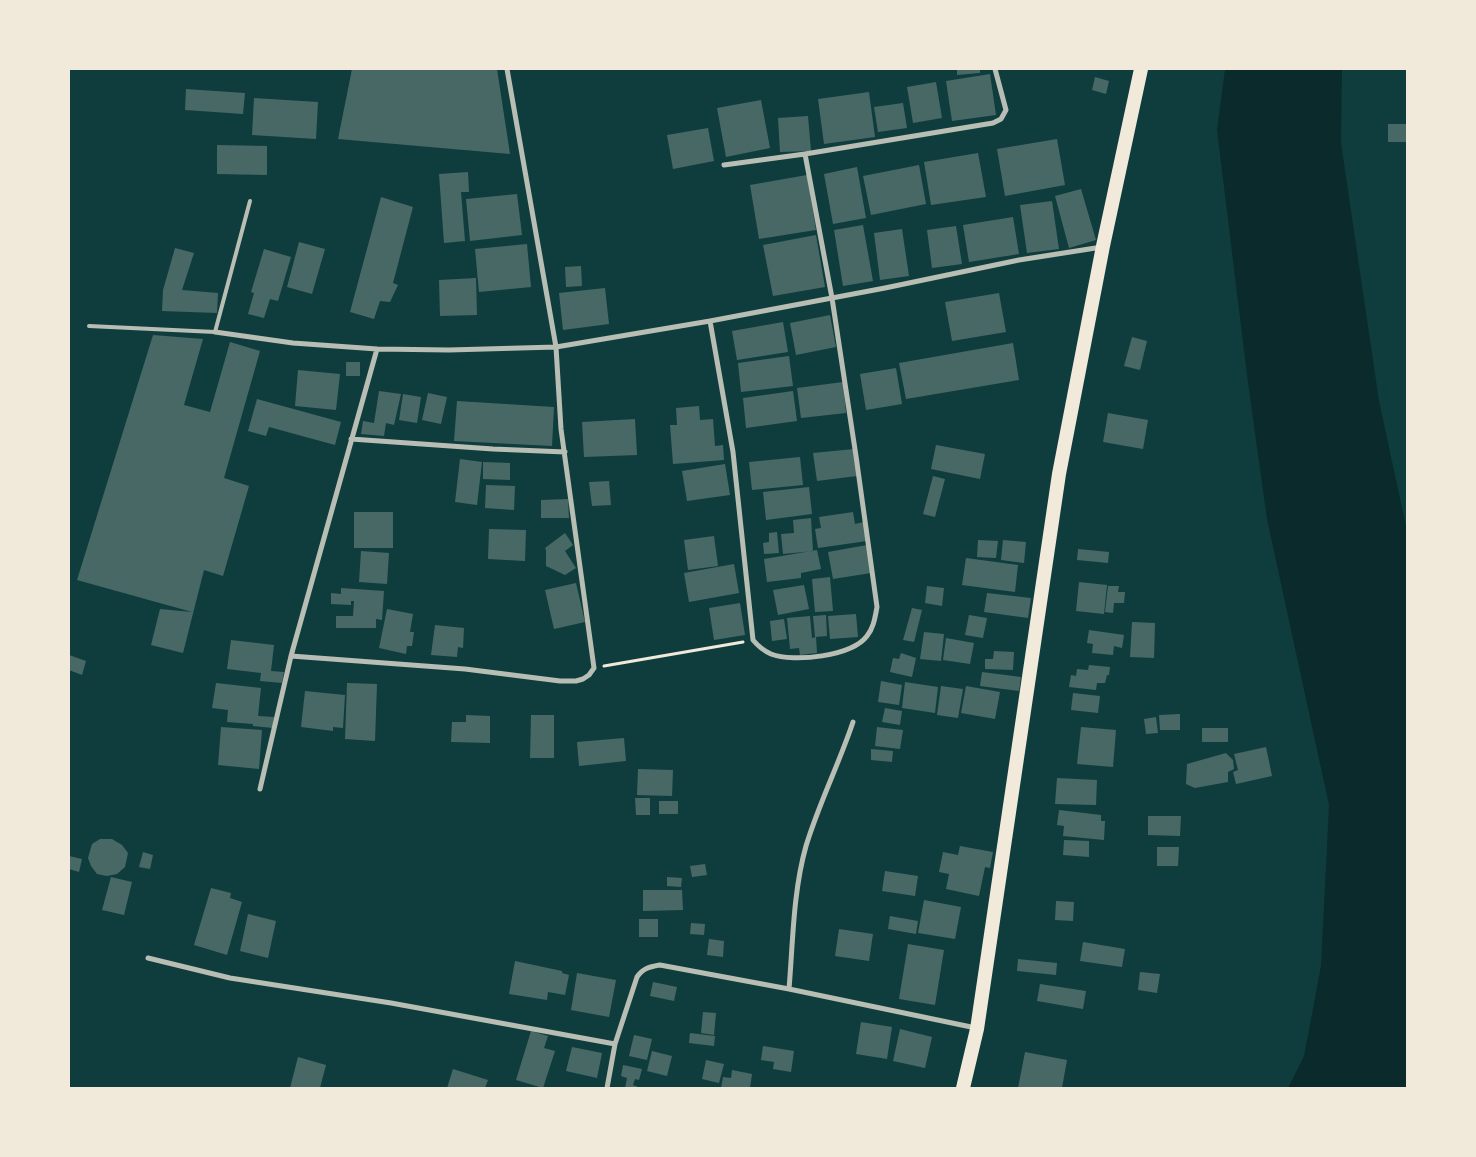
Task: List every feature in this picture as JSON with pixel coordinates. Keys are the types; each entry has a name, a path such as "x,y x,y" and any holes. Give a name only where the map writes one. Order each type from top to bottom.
{"highway":[{"path":"964,1088 977,1029 1059,474 1103,246 1141,69"}],"street":[{"path":"291,656 465,669 560,681 583,679 594,668 562,429 556,347 507,69"},
{"path":"724,165 805,154 997,122 1006,110 995,69"},
{"path":"710,321 733,452 753,640 762,649 772,654 801,659 837,653 853,646 866,637 875,621 876,607 832,298 805,154"},
{"path":"215,332 293,343 377,350 556,347 710,321 1019,260 1103,246"},
{"path":"260,789 291,656 377,350"},
{"path":"352,439 565,452"},
{"path":"790,989 797,893 806,847 824,794 842,754 853,722"},
{"path":"148,958 230,978 391,1003 615,1044"},
{"path":"607,1088 615,1044 636,977 642,970 660,965 790,989 977,1029"}],"lane":[{"path":"89,326 215,332 250,200"}],"path":[{"path":"594,668 753,640"}],"water":[{"path":"1225,69 1342,69 1341,143 1379,401 1407,531 1407,1088 1288,1088 1304,1056 1321,966 1329,805 1267,519 1217,130"}],"building":[{"path":"352,69 497,69 510,154 338,139"},
{"path":"957,69 980,69 980,73 957,75"},
{"path":"990,74 996,115 952,121 946,81"},
{"path":"1095,77 1109,81 1106,94 1092,90"},
{"path":"936,82 942,118 913,123 907,87"},
{"path":"186,89 245,93 243,114 185,110"},
{"path":"869,92 875,137 824,144 818,99"},
{"path":"254,98 318,102 316,139 252,135"},
{"path":"761,100 770,148 726,157 717,108"},
{"path":"903,103 907,128 878,132 874,107"},
{"path":"808,116 811,151 780,152 778,118"},
{"path":"1388,124 1407,124 1407,142 1388,142"},
{"path":"708,128 714,161 673,169 667,135"},
{"path":"1057,139 1065,185 1005,196 997,149"},
{"path":"217,145 267,146 267,175 217,174"},
{"path":"978,153 986,197 931,205 924,162"},
{"path":"919,165 926,204 871,215 863,176"},
{"path":"857,167 866,218 833,224 824,174"},
{"path":"468,172 469,192 461,192 465,241 444,243 439,174"},
{"path":"807,175 816,230 759,239 750,185"},
{"path":"1081,189 1096,240 1069,248 1055,196"},
{"path":"517,194 522,235 470,241 466,199"},
{"path":"381,197 413,207 393,283 398,285 390,302 380,301 374,319 350,312"},
{"path":"1052,201 1059,249 1027,253 1020,205"},
{"path":"1013,217 1019,254 969,262 963,225"},
{"path":"863,225 873,281 843,286 834,230"},
{"path":"956,226 962,264 932,268 927,230"},
{"path":"902,229 909,276 880,280 874,233"},
{"path":"816,235 825,287 773,296 763,245"},
{"path":"299,242 325,249 312,294 287,287"},
{"path":"527,244 531,287 479,292 475,249"},
{"path":"175,248 194,253 182,290 218,293 217,313 162,311 163,290"},
{"path":"264,249 291,257 278,301 270,299 264,318 248,314 254,293 251,292"},
{"path":"581,266 582,286 566,287 565,267"},
{"path":"476,278 477,315 440,316 439,280"},
{"path":"605,288 609,324 563,330 559,293"},
{"path":"999,293 1006,332 952,341 945,302"},
{"path":"830,315 836,347 796,355 790,323"},
{"path":"783,322 788,352 737,360 732,331"},
{"path":"153,335 203,339 184,405 210,412 230,342 260,351 224,478 249,486 223,576 204,570 183,653 151,645 160,609 192,612 77,580"},
{"path":"1132,337 1147,341 1140,370 1124,366"},
{"path":"1013,343 1019,380 906,399 899,363"},
{"path":"789,356 793,386 741,392 738,363"},
{"path":"346,362 360,362 360,376 346,376"},
{"path":"896,368 902,404 866,410 860,374"},
{"path":"298,370 340,374 336,410 295,406"},
{"path":"843,382 846,413 801,418 797,388"},
{"path":"379,391 401,394 394,425 386,423 384,436 361,434 363,421 374,423"},
{"path":"793,391 797,421 746,428 743,398"},
{"path":"428,393 447,397 441,424 422,420"},
{"path":"403,394 421,397 417,423 399,420"},
{"path":"257,399 341,422 335,445 269,427 266,436 248,431"},
{"path":"457,401 554,407 552,446 454,441"},
{"path":"699,406 700,420 713,419 715,446 723,445 724,460 673,464 670,425 677,425 676,408"},
{"path":"1108,413 1148,420 1143,449 1103,442"},
{"path":"635,419 637,455 584,457 582,422"},
{"path":"936,445 985,454 980,479 931,469"},
{"path":"854,449 857,476 817,481 813,453"},
{"path":"800,457 803,485 752,490 749,462"},
{"path":"460,459 482,462 477,505 455,502"},
{"path":"483,462 510,463 510,480 483,479"},
{"path":"725,464 730,495 687,501 682,471"},
{"path":"933,476 945,479 935,517 923,514"},
{"path":"609,481 611,505 592,506 589,482"},
{"path":"486,485 515,486 514,510 485,508"},
{"path":"809,487 812,514 766,520 763,492"},
{"path":"568,499 569,518 541,518 541,500"},
{"path":"354,512 393,512 393,548 354,548"},
{"path":"853,512 855,524 864,522 867,541 818,548 815,529 821,528 819,517"},
{"path":"811,518 813,551 783,554 781,534 794,533 793,520"},
{"path":"489,529 526,530 525,561 488,559"},
{"path":"777,532 779,553 764,554 763,543 769,542 769,533"},
{"path":"565,533 573,545 565,551 576,568 565,575 546,566 545,548"},
{"path":"714,536 718,566 688,570 684,540"},
{"path":"978,540 998,541 996,558 977,557"},
{"path":"1003,540 1026,542 1024,563 1001,560"},
{"path":"867,545 871,573 833,579 828,552"},
{"path":"1078,549 1109,552 1108,563 1077,560"},
{"path":"817,550 821,569 801,573 801,578 767,582 764,559"},
{"path":"361,551 389,553 387,584 359,582"},
{"path":"966,558 1018,565 1015,592 962,585"},
{"path":"734,564 739,593 689,602 684,573"},
{"path":"830,577 833,611 815,612 812,579"},
{"path":"1079,582 1107,585 1104,614 1076,611"},
{"path":"576,583 585,622 554,629 545,590"},
{"path":"804,585 809,609 778,615 773,590"},
{"path":"927,586 944,588 942,606 925,603"},
{"path":"1108,586 1119,586 1118,592 1125,592 1124,603 1114,603 1113,613 1105,612"},
{"path":"341,588 384,591 382,620 376,619 376,628 336,628 336,616 353,616 354,601 351,601 351,605 331,604 331,593 341,594"},
{"path":"987,593 1031,598 1028,618 984,612"},
{"path":"740,603 745,635 714,640 709,608"},
{"path":"912,608 922,610 914,642 903,640"},
{"path":"387,609 413,614 410,632 414,632 412,646 407,646 406,654 379,648"},
{"path":"856,614 858,637 830,639 828,616"},
{"path":"826,615 827,636 815,637 813,616"},
{"path":"969,615 987,618 983,638 965,635"},
{"path":"810,616 812,638 816,637 817,653 800,655 799,648 790,649 787,618"},
{"path":"784,619 787,639 772,641 770,621"},
{"path":"1132,622 1155,623 1154,658 1130,657"},
{"path":"435,625 464,628 463,648 458,647 457,657 431,655"},
{"path":"1089,630 1124,635 1122,648 1114,646 1113,655 1092,653 1093,644 1087,643"},
{"path":"924,632 944,634 941,661 920,659"},
{"path":"946,638 974,643 970,664 943,660"},
{"path":"231,640 274,645 271,671 284,672 282,683 260,681 261,673 227,669"},
{"path":"994,651 1014,652 1013,670 985,669 985,659 993,659"},
{"path":"901,653 916,658 912,677 890,672 893,658 899,659"},
{"path":"69,655 86,661 82,675 69,670"},
{"path":"1089,665 1110,667 1105,683 1097,683 1096,690 1069,687 1071,675 1076,676 1077,669 1088,670"},
{"path":"982,672 1021,677 1019,691 980,686"},
{"path":"881,681 902,685 899,705 878,702"},
{"path":"905,682 938,687 935,713 902,708"},
{"path":"216,683 261,688 258,716 274,717 273,728 227,722 228,710 212,708"},
{"path":"347,683 377,684 375,741 345,739"},
{"path":"941,686 963,689 958,718 937,715"},
{"path":"966,686 1000,692 995,719 961,713"},
{"path":"305,691 345,695 343,728 333,727 333,731 301,727"},
{"path":"1073,693 1100,696 1098,713 1071,710"},
{"path":"885,708 902,711 900,725 882,722"},
{"path":"1180,714 1180,730 1160,730 1159,715"},
{"path":"466,715 490,716 490,743 451,742 452,722 466,722"},
{"path":"531,715 554,715 554,758 530,758"},
{"path":"1156,717 1158,733 1146,734 1144,719"},
{"path":"221,727 262,730 259,769 218,765"},
{"path":"877,727 903,730 900,749 875,746"},
{"path":"1081,727 1116,730 1113,767 1077,764"},
{"path":"1202,728 1228,728 1228,742 1202,742"},
{"path":"624,738 626,761 579,766 577,742"},
{"path":"1266,747 1272,776 1236,784 1233,772 1238,770 1234,754"},
{"path":"871,749 893,751 892,762 871,760"},
{"path":"1226,753 1233,760 1234,769 1228,772 1228,782 1195,788 1186,784 1187,764"},
{"path":"638,769 673,770 672,796 637,795"},
{"path":"1057,778 1097,780 1096,805 1055,804"},
{"path":"635,798 650,798 650,815 636,815"},
{"path":"659,801 678,801 678,814 659,814"},
{"path":"1059,810 1101,815 1101,821 1105,821 1104,840 1063,836 1064,826 1057,825"},
{"path":"1148,816 1181,816 1180,836 1148,835"},
{"path":"100,839 112,839 122,845 128,853 125,867 117,874 107,876 97,874 91,866 88,858 92,844"},
{"path":"1064,840 1089,841 1089,857 1063,855"},
{"path":"960,846 993,852 990,868 985,867 979,896 946,889 949,874 939,872 943,852 958,855"},
{"path":"1157,847 1179,847 1178,866 1157,866"},
{"path":"143,852 153,855 150,869 139,867"},
{"path":"69,856 82,859 79,872 69,869"},
{"path":"705,864 707,875 692,877 690,866"},
{"path":"885,871 918,876 915,896 882,891"},
{"path":"111,877 132,882 124,915 102,910"},
{"path":"667,877 682,878 681,887 667,886"},
{"path":"211,888 231,893 230,898 242,902 227,955 194,945"},
{"path":"643,890 682,890 683,910 643,911"},
{"path":"924,900 961,907 955,939 918,933"},
{"path":"1056,901 1074,902 1073,921 1055,920"},
{"path":"248,914 276,921 268,958 240,951"},
{"path":"890,916 918,921 916,934 888,929"},
{"path":"639,919 658,919 658,937 639,937"},
{"path":"691,923 705,924 704,935 690,934"},
{"path":"839,929 873,934 869,961 835,956"},
{"path":"709,939 724,941 723,957 707,955"},
{"path":"1083,942 1125,949 1122,967 1080,961"},
{"path":"908,944 944,950 935,1005 899,999"},
{"path":"1018,959 1057,963 1056,975 1017,971"},
{"path":"515,961 562,971 562,973 569,975 565,995 548,992 547,1000 509,994"},
{"path":"1140,972 1160,974 1157,993 1138,990"},
{"path":"577,973 616,980 609,1017 571,1010"},
{"path":"653,982 677,987 674,1001 650,996"},
{"path":"1040,984 1086,991 1083,1009 1037,1001"},
{"path":"703,1012 716,1013 714,1035 701,1033"},
{"path":"861,1022 892,1027 887,1059 856,1054"},
{"path":"900,1029 932,1037 925,1068 893,1061"},
{"path":"531,1031 548,1036 544,1048 555,1051 543,1088 516,1080"},
{"path":"690,1033 715,1036 714,1046 689,1043"},
{"path":"634,1035 652,1039 647,1060 629,1056"},
{"path":"763,1046 794,1051 791,1072 773,1069 774,1062 761,1060"},
{"path":"572,1047 602,1053 597,1078 566,1071"},
{"path":"652,1051 672,1056 667,1076 647,1071"},
{"path":"1025,1052 1067,1060 1062,1088 1018,1088"},
{"path":"298,1057 326,1065 320,1088 290,1088"},
{"path":"706,1060 724,1064 719,1083 702,1079"},
{"path":"623,1065 642,1069 639,1080 635,1079 633,1085 641,1088 625,1088 627,1078 621,1076"},
{"path":"453,1069 488,1080 485,1088 447,1088"},
{"path":"732,1070 752,1074 750,1088 721,1088 723,1077 731,1078"}]}
